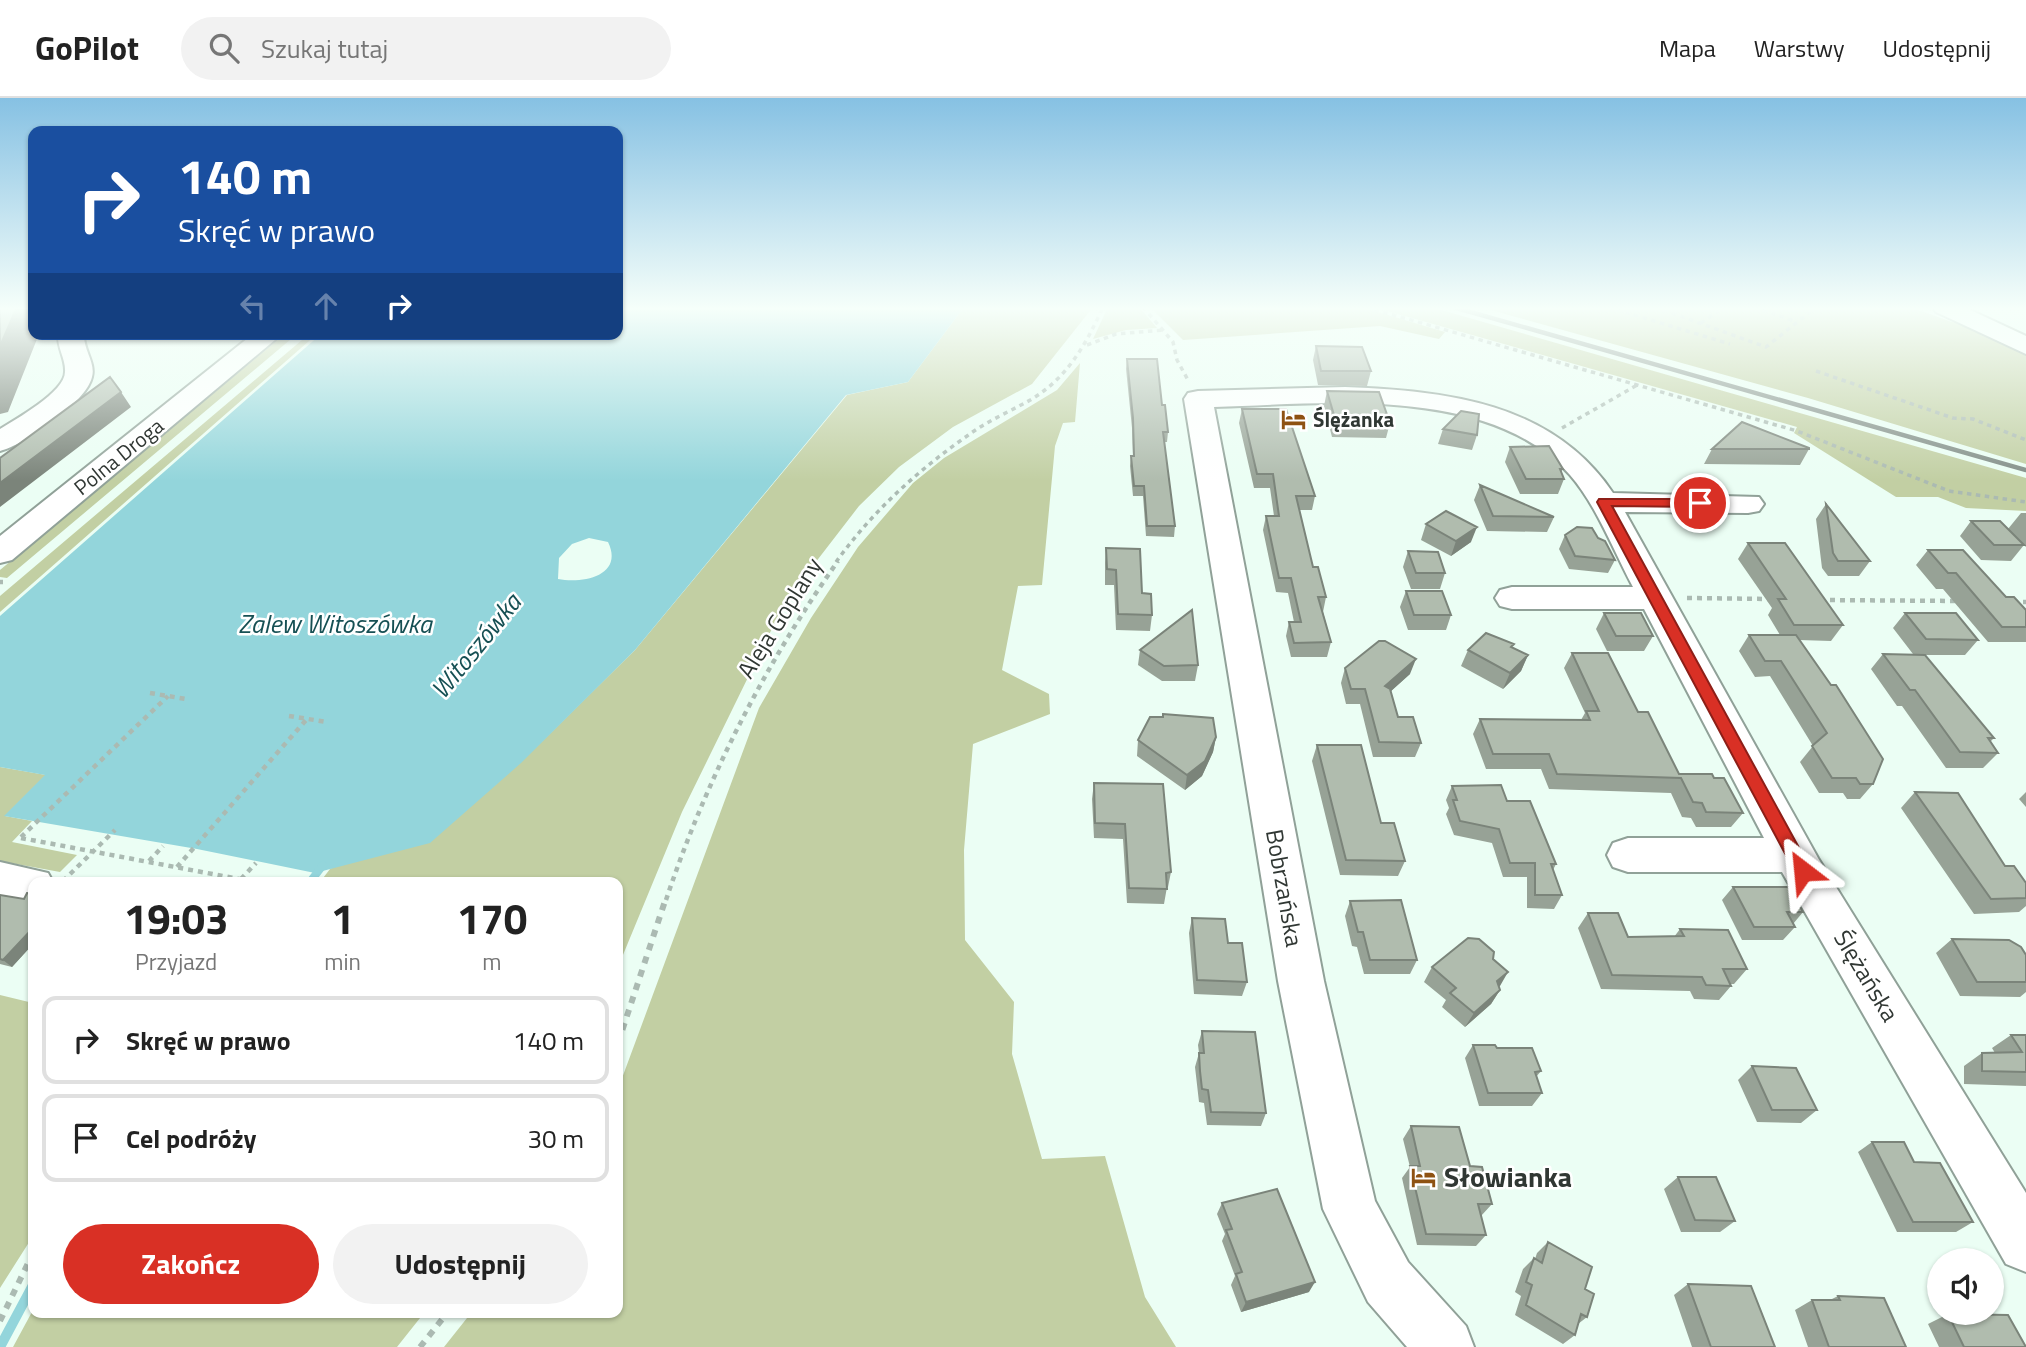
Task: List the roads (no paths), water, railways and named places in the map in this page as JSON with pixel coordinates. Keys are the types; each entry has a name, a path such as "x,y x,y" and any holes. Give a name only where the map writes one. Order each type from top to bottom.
{"street":[{"path":"0,442 61,399 78,380 78,365"},
{"name":"Polna Droga","path":"1,572 234,365"},
{"name":"Ślężańska","path":"1198,399 1360,398 1437,401 1489,413 1543,438 1578,465 1604,502 1653,598 1794,855 2026,1244"},
{"name":"Bobrzańska","path":"1198,399 1299,968 1350,1209 1388,1282 1445,1347"},
{"path":"1604,502 1748,504"},
{"path":"1513,598 1653,598"},
{"path":"1628,855 1794,855"},
{"path":"0,880 28,885"}],"water":[{"name":"Zalew Witoszówka","path":"285,365 920,365 908,382 846,395 635,650 521,763 430,843 315,873 197,849 4,816 45,775 0,767 0,616","holes":["589,538 608,542 612,553 611,562 599,575 579,580 558,579 559,558 572,544"]}],"waterway":[{"name":"Witoszówka","path":"314,877 323,865"},
{"name":"Witoszówka","path":"0,1347 28,1294"}],"railway":[{"path":"1658,365 2026,470"}],"place":[{"name":"Ślężanka","path":"1293,420"},
{"name":"Słowianka","path":"1424,1177"}]}
